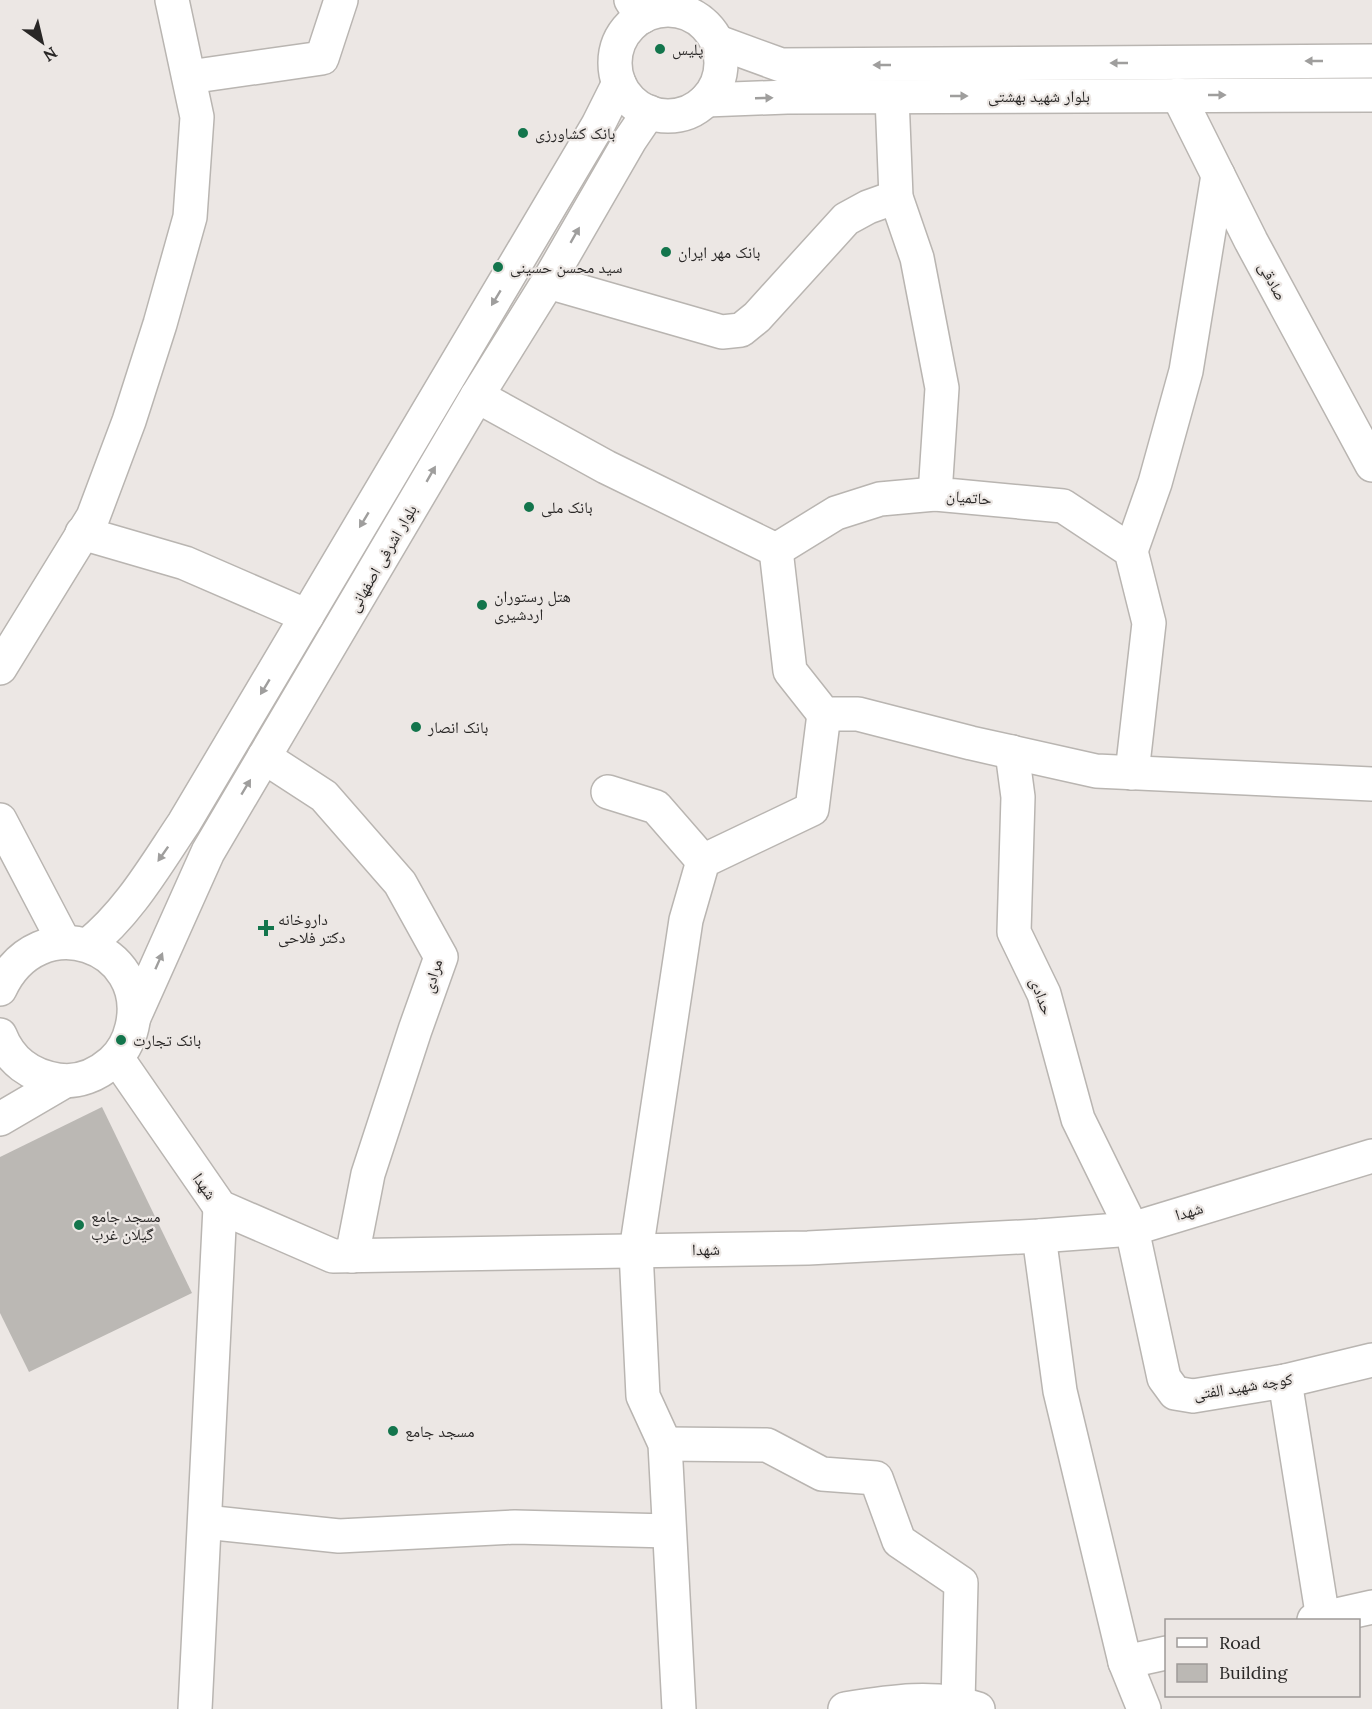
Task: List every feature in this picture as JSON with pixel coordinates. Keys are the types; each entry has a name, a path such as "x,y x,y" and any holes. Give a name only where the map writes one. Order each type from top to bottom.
{"street":[{"path":"0,668 93,517 129,421 160,324 190,217 197,117 172,0"},
{"path":"189,77 322,58 341,0"},
{"path":"637,8 677,10 694,16 708,26 717,42 721,57 721,72 716,87 706,100 679,115 663,116 649,112 626,95 620,83 615,57 619,43 637,8"},
{"name":"بلوار شهید بهشتی","path":"717,42 781,65 1372,61"},
{"name":"بلوار اشرفی اصفهانی","path":"76,944 103,933 128,906 184,823 586,145 620,83"},
{"name":"صادقی","path":"1178,95 1257,252 1372,465"},
{"name":"بلوار شهید بهشتی","path":"706,100 1372,95"},
{"name":"حاتمیان","path":"892,97 896,197 917,258 942,388 935,494 1063,506 1131,551"},
{"name":"بلوار اشرفی اصفهانی","path":"117,1058 130,1038 135,1014 208,852 477,396 649,112"},
{"path":"1132,773 1149,623 1131,551 1155,483 1186,370 1218,175"},
{"path":"548,282 722,332 741,330 758,317 846,219 868,207 896,197"},
{"path":"477,396 606,467 776,550"},
{"path":"776,550 836,513 880,499 935,494"},
{"path":"82,533 185,563 307,616"},
{"path":"678,1709 665,1444 644,1396 636,1251 686,920 703,861 812,809 824,714 790,671 776,550"},
{"path":"824,714 858,714 1096,771 1372,784"},
{"name":"حدادی","path":"1012,752 1018,797 1014,932 1044,994 1078,1119 1132,1229"},
{"name":"مرادی","path":"264,757 324,796 399,883 441,957 368,1174 352,1256"},
{"path":"608,792 656,807 703,861"},
{"path":"0,820 76,944"},
{"path":"0,989 7,974 22,957 42,946 76,944 107,956 123,972 133,992 135,1014"},
{"path":"0,1035 11,1055 26,1069 45,1078 65,1081 84,1078 102,1070 117,1058"},
{"name":"شهدا","path":"117,1058 220,1207 333,1256 808,1248 1132,1229 1372,1156"},
{"path":"0,1119 65,1081"},
{"path":"195,1709 220,1207"},
{"name":"کوچه شهید الفتی","path":"1132,1229 1164,1378 1175,1393 1193,1396 1285,1381 1372,1360"},
{"path":"1039,1236 1060,1391 1125,1662 1144,1709"},
{"path":"1285,1381 1319,1619"},
{"path":"665,1444 767,1445 822,1474 876,1478 899,1540 961,1583 968,1706 890,1701 845,1709"},
{"path":"205,1522 339,1536 515,1527 669,1531"},
{"path":"1323,1619 1372,1607"},
{"path":"1125,1662 1165,1653"}],"building":[{"name":"مسجد جامع گیلان غرب","path":"102,1107 192,1293 29,1372 0,1313 0,1157"}],"place":[{"name":"پلیس","path":"660,49"},
{"name":"بانک کشاورزی","path":"523,133"},
{"name":"بانک مهر ایران","path":"666,252"},
{"name":"سید محسن حسینی","path":"498,267"},
{"name":"بانک ملی","path":"529,507"},
{"name":"هتل رستوران اردشیری","path":"482,605"},
{"name":"بانک انصار","path":"416,727"},
{"name":"داروخانه دکتر فلاحی","path":"266,928"},
{"name":"بانک تجارت","path":"121,1040"},
{"name":"مسجد جامع گیلان غرب","path":"79,1225"},
{"name":"مسجد جامع","path":"393,1431"}]}
